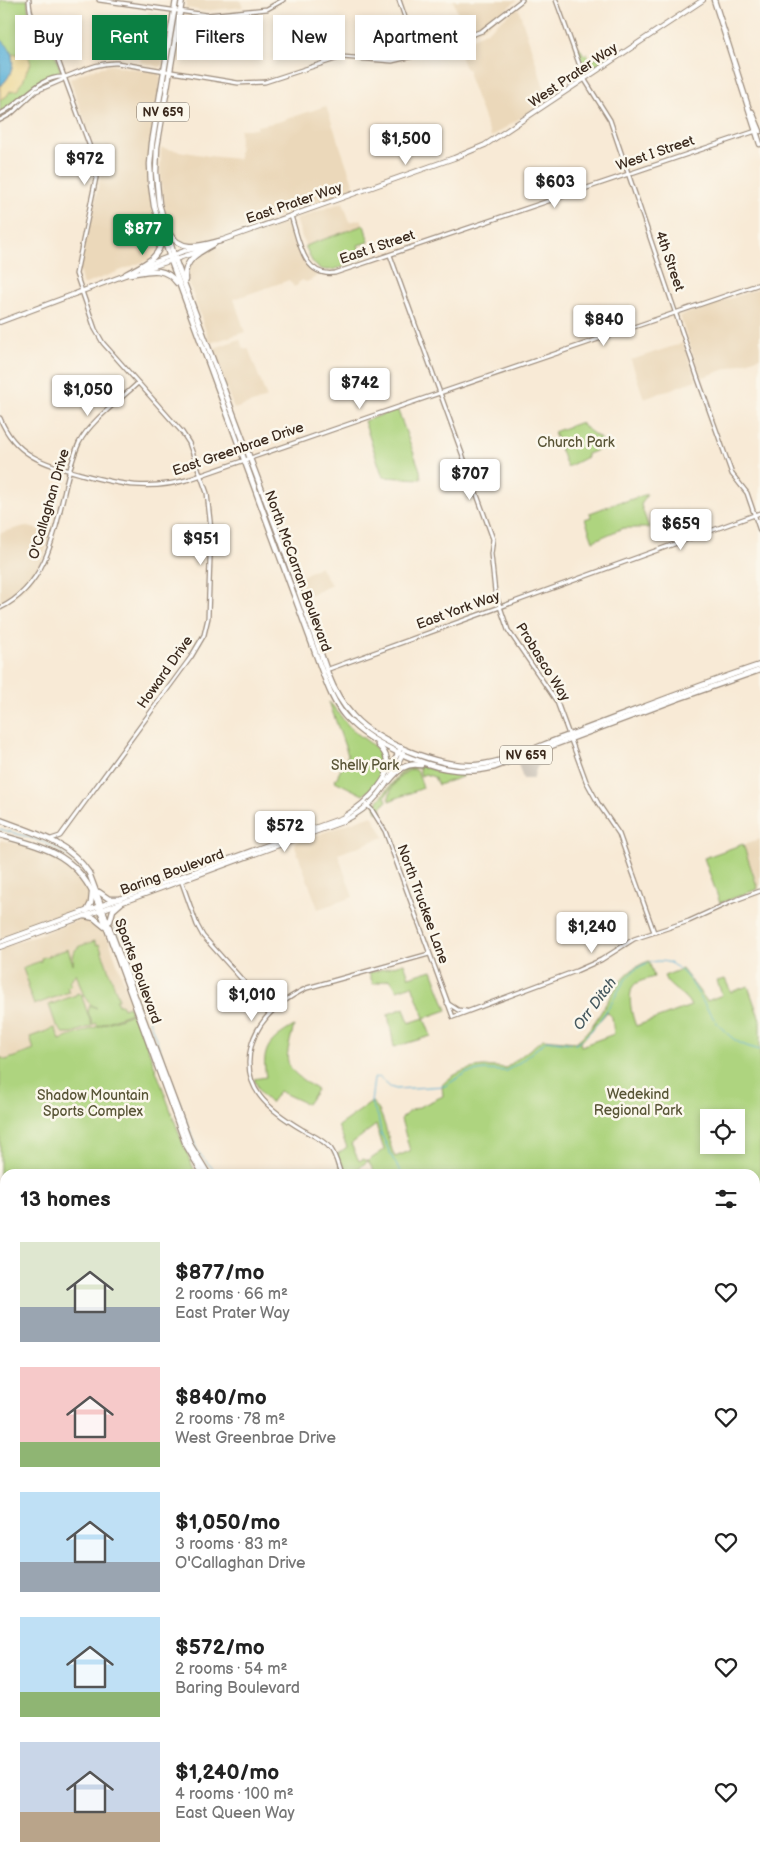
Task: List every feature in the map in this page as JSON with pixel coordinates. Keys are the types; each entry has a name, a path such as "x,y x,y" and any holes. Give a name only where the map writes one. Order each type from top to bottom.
{"main road":[{"name":"North McCarran Boulevard","path":"176,0 177,11 156,156 156,180 160,212 185,299 247,459"},
{"name":"North McCarran Boulevard","path":"177,11 182,0"},
{"name":"West Prater Way","path":"451,160 493,141 703,0"},
{"path":"714,0 759,130 760,144"},
{"name":"North McCarran Boulevard","path":"167,71 152,143 150,164 152,198 156,218 187,291 333,697 342,711 365,735 431,766 464,771 487,769 760,665"},
{"name":"East Prater Way","path":"0,322 126,274 172,258 194,253 200,248 451,160"},
{"path":"160,212 169,234 179,244 193,247 220,241"},
{"path":"126,274 151,260 158,253 161,240 156,218"},
{"path":"187,291 185,277 188,263 195,255 220,241"},
{"path":"126,274 155,270 165,271 176,281 185,299"},
{"name":"North McCarran Boulevard","path":"324,671 336,693 354,718 378,736 440,762 477,765 504,759 570,737 760,670"},
{"path":"365,735 386,754 388,764 387,780"},
{"name":"Baring Boulevard","path":"0,942 337,825 368,806 381,793 403,748"},
{"path":"387,780 397,771 408,765 431,766"},
{"name":"Baring Boulevard","path":"181,879 348,814 387,780"},
{"name":"Sparks Boulevard","path":"0,820 51,839 67,849 81,862 89,873 163,1083 183,1136 199,1169"},
{"name":"Sparks Boulevard","path":"0,835 36,844 59,855 73,866 91,889 101,908"},
{"path":"91,889 92,899 86,913 108,928 111,912 120,901"},
{"path":"96,889 106,898 120,901"},
{"name":"Baring Boulevard","path":"0,947 86,913"},
{"name":"Sparks Boulevard","path":"108,928 191,1146 205,1169"},
{"path":"138,1015 144,1019"},
{"path":"163,1083 171,1091"},
{"path":"195,1163 197,1169"}],"street":[{"path":"99,0 119,1 208,15 267,9 283,0"},
{"path":"399,0 404,15"},
{"path":"476,33 482,31 522,0"},
{"name":"4th Street","path":"556,0 585,80 610,120 732,474 746,493 760,531"},
{"name":"Howard Drive","path":"29,1 32,20 53,48 97,166 76,266 76,278 99,337 107,349 189,442 208,501 211,529 208,618 204,635 191,657 60,836 51,839"},
{"path":"0,114 12,108 38,86 59,77 106,63 252,84 276,79 331,60 355,57"},
{"path":"383,60 396,60"},
{"path":"0,120 14,111 36,91 62,80 64,77"},
{"name":"West I Street","path":"476,226 759,130"},
{"name":"East I Street","path":"290,216 309,266 319,273 327,275 335,274 476,226"},
{"name":"Probasco Way","path":"390,255 493,539 492,558 499,607 509,632 556,702 585,778 595,798 619,834 654,932"},
{"name":"East Greenbrae Drive","path":"0,418 8,434 28,454 48,465 113,483 143,486 172,484 201,476 760,284"},
{"name":"O'Callaghan Drive","path":"0,608 23,593 43,566 78,444 87,431 138,383"},
{"name":"East York Way","path":"324,671 760,513"},
{"name":"North Truckee Lane","path":"364,802 385,831 453,1017 469,1012"},
{"path":"181,879 197,925 203,936 271,1012"},
{"path":"447,1003 458,1010 469,1012 590,965 630,941 689,921 760,891"},
{"path":"339,1169 329,1147 274,1111 263,1101 254,1087 250,1070 251,1049 257,1031 271,1012 292,996 313,986 430,954"}],"shaded area":[{"path":"186,0 240,0 243,7 204,11 186,8"},
{"path":"453,0 516,0 483,28 476,31 476,15 458,15"},
{"path":"518,7 548,100 491,137 469,78 469,70 465,68 462,60 476,60 476,36 489,30"},
{"path":"148,11 167,15 147,15"},
{"path":"167,15 171,19 167,42"},
{"path":"140,60 164,60 160,67 140,62"},
{"path":"111,65 158,73 161,78 148,168 151,202 160,238 160,247 148,260 83,285 79,270 100,179 101,166 70,80 90,70"},
{"path":"326,106 355,189 201,244 190,245 177,241 170,231 165,215 160,177 161,148 239,159 240,129 257,129 257,126 278,122"},
{"path":"343,202 350,222 361,219 364,225 305,246 296,219"},
{"path":"289,222 306,265 316,274 316,277 307,282 301,280 294,287 289,280 234,299 245,332 210,343 188,280 187,271 191,263 197,256 215,248"},
{"path":"760,288 760,357 701,378 680,316"},
{"path":"240,339 243,349 248,348 267,398 234,409 212,349"},
{"path":"683,343 696,380 644,399 631,360"},
{"path":"25,526 51,533 45,553 31,581 14,597 0,605 0,533"},
{"path":"320,566 331,585 305,597 299,578"},
{"path":"543,752 546,761 537,767 533,779 523,779 518,761"},
{"path":"372,815 384,837 338,854 353,897 318,909 294,843"},
{"path":"760,839 760,888 758,889 743,845"},
{"path":"0,840 39,849 61,861 75,872 87,889 89,896 87,906 81,910 19,931 0,940"},
{"path":"85,918 93,918 106,932 135,1013 6,1060 0,1057 0,948"}],"green space":[{"path":"0,0 28,0 29,15 15,15 15,60 57,60 61,72 59,75 42,81 0,112"},
{"path":"579,47 584,55 587,54 589,60 601,57 617,49 619,52 593,70 590,66 583,67 576,48"},
{"path":"364,225 369,242 358,245 363,258 330,270 316,266 312,261 305,246"},
{"path":"396,410 420,470 421,479 383,477 364,421"},
{"name":"Church Park","path":"581,422 583,426 610,446 587,454 587,457 567,467 554,432"},
{"path":"647,494 641,505 649,528 623,528 593,541 585,519 591,517 590,513"},
{"name":"Shelly Park","path":"329,702 348,725 376,748 384,759 381,775 363,795 335,781 348,755"},
{"path":"418,765 439,772 462,774 462,777 438,785 434,777 425,774 421,776 419,768 408,769 399,776 385,796 387,801 381,807 382,812 377,812 375,805 404,768"},
{"path":"413,769 418,772 423,788 389,801 389,796 396,782 400,777"},
{"path":"743,844 758,889 720,903 704,858"},
{"path":"95,941 96,945 99,944 119,999 116,1000 118,1005 121,1004 123,1008 129,1006 131,1013 97,1026 96,1023 93,1025 88,1012 90,1005 92,1006 81,988 76,973 69,982 72,985 67,987 69,992 34,1005 27,986 29,985 24,967 41,961 41,958 68,949 73,964 75,950"},
{"name":"Wedekind Regional Park","path":"649,961 654,977 635,984 630,998 636,1026 691,1006 685,997 669,985 664,976 682,969 707,1001 722,995 717,981 725,979 731,992 748,986 760,1020 760,1169 373,1169 368,1161 357,1169 341,1169 336,1155 347,1147 338,1126 372,1102 383,1120 395,1157 410,1151 401,1119 408,1112 443,1096 442,1085 449,1079 456,1074 480,1067 506,1068 543,1039 576,1042 595,1021 617,986 636,967","holes":["607,1012 612,1017 614,1034 581,1046 580,1043","376,1125 384,1150 368,1161 363,1159 359,1161 351,1144"]},
{"path":"404,963 409,977 432,970 447,1010 424,1018 412,985 397,990 390,979 373,984 369,973"},
{"path":"77,993 83,995 82,997 92,1026 72,1033 63,1033 56,1025 49,1005"},
{"path":"404,1008 409,1023 424,1018 431,1036 394,1047 388,1014"},
{"name":"Shadow Mountain Sports Complex","path":"135,1013 194,1169 0,1169 0,1057 6,1060 34,1050 30,1037 55,1028 60,1040"},
{"path":"294,1026 288,1050 287,1058 289,1064 298,1076 317,1090 307,1104 279,1091 270,1103 261,1094 254,1079 266,1077 265,1059 269,1046 279,1036"}],"sand":[{"path":"12,53 15,54 15,60 30,60 31,64 18,90 10,91 7,96 0,100 0,86 7,79 13,63"}],"water":[{"path":"0,39 10,50 13,63 9,75 0,86"}],"waterway":[{"path":"0,829 43,842 62,852 80,867"},
{"path":"114,925 197,1150 213,1169"},
{"name":"Orr Ditch","path":"399,1169 381,1133 378,1116 371,1103 374,1078 379,1077 390,1087 396,1089 445,1086 466,1073 485,1070 506,1071 547,1040 576,1044 598,1022 620,987 634,970 648,963 664,961 677,967 689,979 718,1024 742,1044 760,1050"}]}
